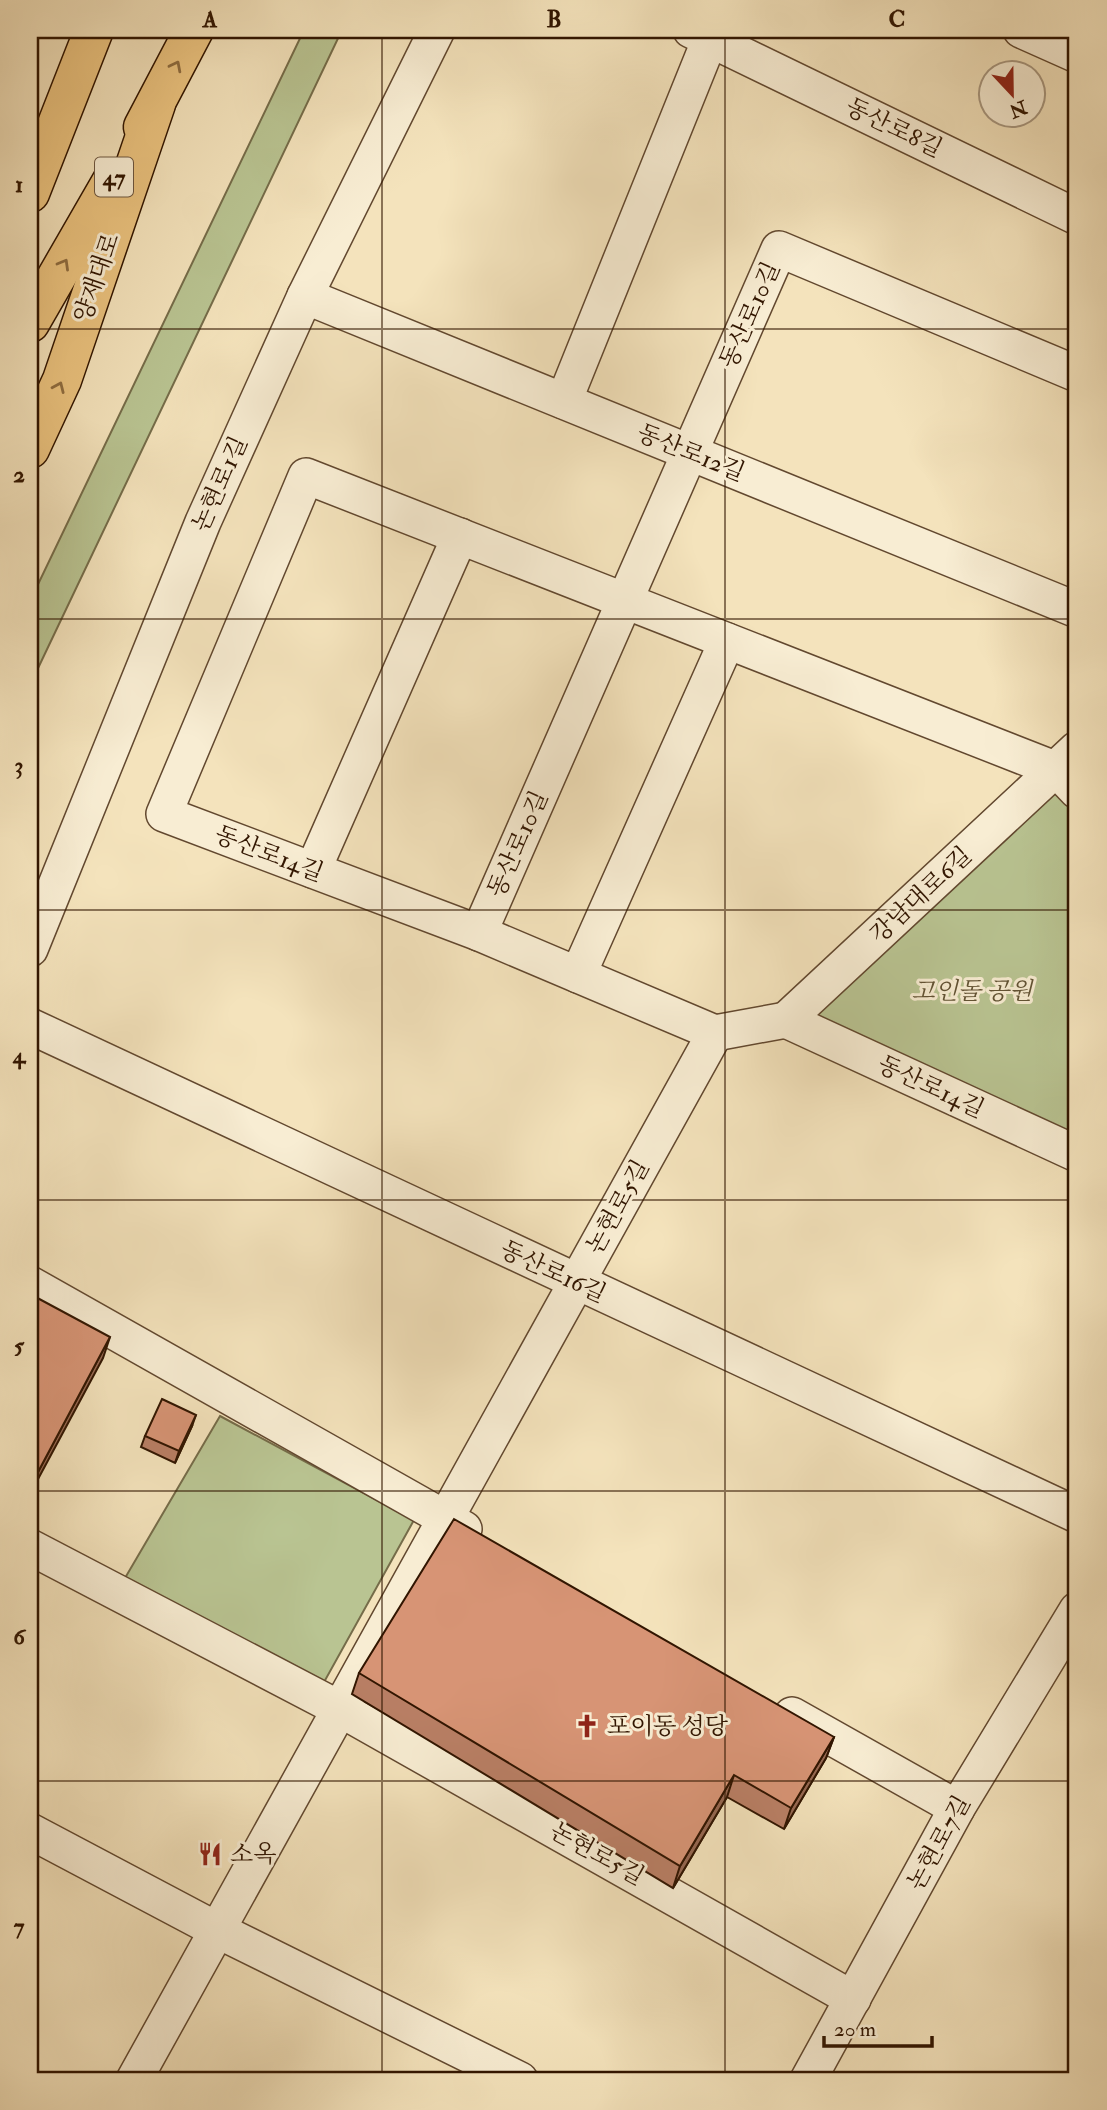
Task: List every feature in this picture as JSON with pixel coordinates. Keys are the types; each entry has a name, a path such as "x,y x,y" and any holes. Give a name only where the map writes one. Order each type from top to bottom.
{"main road":[{"path":"30,122 83,30"},
{"path":"30,193 94,30"},
{"name":"양재대로","path":"30,323 156,104 194,30"},
{"name":"양재대로","path":"30,449 62,380 156,104"}],"street":[{"name":"논현로1길","path":"30,949 203,522 305,296 437,30"},
{"path":"1021,30 1077,55"},
{"name":"동산로8길","path":"564,401 701,34 1077,217"},
{"name":"동산로10길","path":"480,933 779,249 1077,374"},
{"name":"동산로12길","path":"305,296 1077,610"},
{"name":"동산로14길","path":"460,536 306,476 164,814 480,933 715,1033"},
{"path":"313,870 460,536 727,641 1070,770"},
{"path":"578,975 727,641"},
{"name":"강남대로6길","path":"786,1020 1070,770"},
{"path":"715,1033 786,1020"},
{"name":"동산로14길","path":"786,1020 1077,1154"},
{"name":"동산로16길","path":"30,1026 1077,1515"},
{"name":"논현로5길","path":"134,2080 715,1033"},
{"path":"30,1284 493,1545"},
{"name":"논현로5길","path":"30,1547 340,1709 853,1999"},
{"name":"논현로7길","path":"808,2080 957,1808 1077,1610"},
{"path":"766,1700 957,1808"},
{"path":"30,1831 218,1930 520,2080"}],"green space":[{"path":"304,30 342,30 30,685 30,601"},
{"name":"고인돌 공원","path":"1057,770 1077,791 1077,1154 786,1020"},
{"path":"220,1416 414,1520 323,1684 125,1578"}],"building":[{"path":"30,1294 110,1337 30,1487"},
{"path":"162,1399 196,1415 179,1451 145,1436"},
{"name":"포이동 성당","path":"454,1519 834,1737 791,1808 734,1775 680,1866 359,1673"}],"place":[{"name":"포이동 성당","path":"587,1726"},
{"name":"소옥","path":"210,1854"}]}
